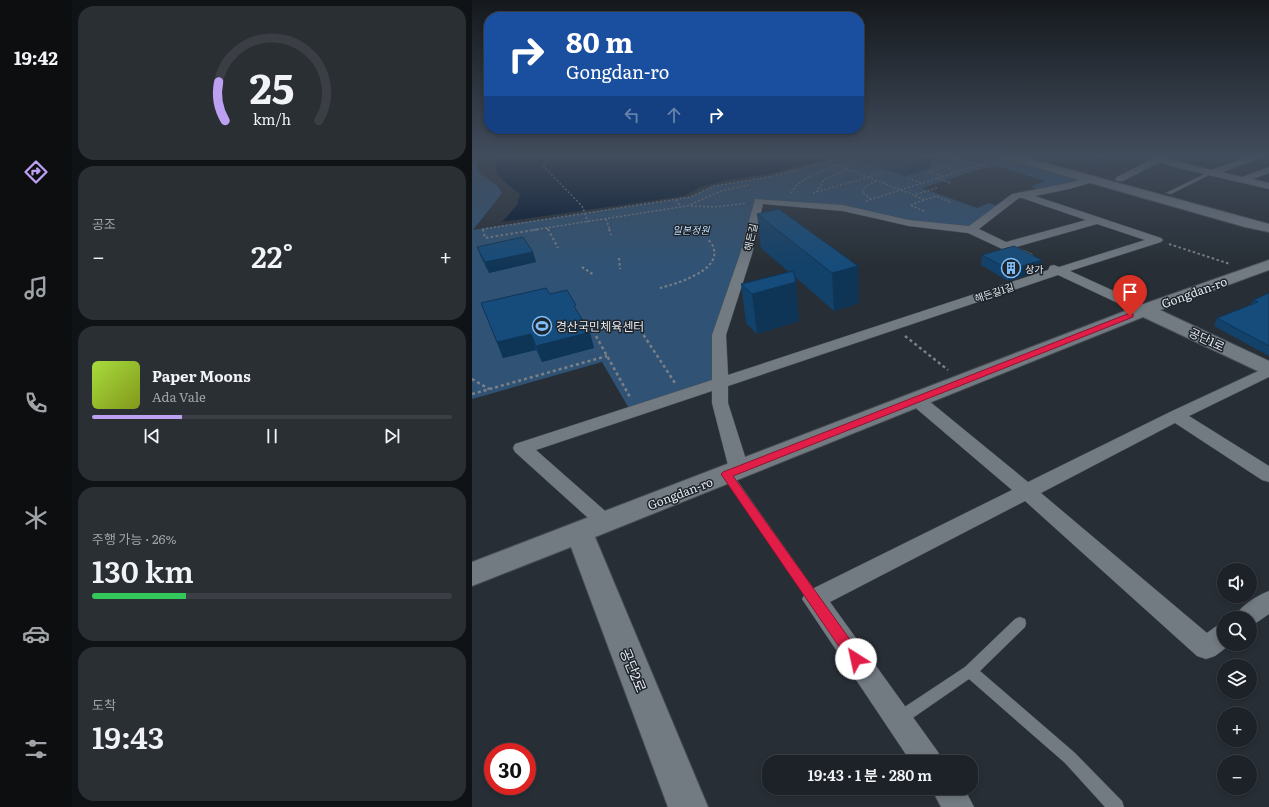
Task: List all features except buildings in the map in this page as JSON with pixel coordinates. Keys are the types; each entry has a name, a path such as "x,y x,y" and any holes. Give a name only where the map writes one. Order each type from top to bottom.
{"main road":[{"path":"1136,193 1269,228"},
{"path":"1169,193 1269,220"},
{"name":"Gongdan-ro","path":"472,574 1144,310 1260,268"},
{"name":"공단1로","path":"1144,310 1269,370"},
{"name":"공단2로","path":"592,527 688,807"}],"street":[{"path":"971,230 1016,196 1035,193"},
{"path":"1023,195 1157,240"},
{"path":"759,201 787,199 843,208 909,224 971,230 1144,310"},
{"name":"해든길","path":"733,472 720,403 719,335 746,254 759,201"},
{"path":"1005,246 1098,220"},
{"name":"해든길1길","path":"592,527 522,448 1058,270 1157,240"},
{"path":"923,755 814,599 1269,370"},
{"path":"917,400 1206,648 1217,640"},
{"path":"1176,416 1269,474"},
{"path":"1255,611 1269,601"},
{"path":"951,795 959,807"}],"lane":[{"path":"733,472 814,599"},
{"path":"898,720 970,671 1020,623"},
{"path":"970,671 1070,758 1116,807"}],"path":[{"path":"569,193 582,206 588,222"},
{"path":"699,193 690,197 676,200 483,229 485,238 687,206 714,207 759,201"},
{"path":"687,206 717,193"},
{"path":"787,199 791,193"},
{"path":"787,199 813,193"},
{"path":"863,193 871,199"},
{"path":"843,208 891,193"},
{"path":"907,193 926,200"},
{"path":"914,195 922,193"},
{"path":"924,211 910,205 936,196 950,202"},
{"path":"676,200 681,207"},
{"path":"606,219 611,235"},
{"path":"547,228 558,248"},
{"path":"660,288 673,285 694,276 710,264 714,257 715,250 713,245 708,240"},
{"path":"1157,240 1260,268"},
{"path":"619,258 620,269"},
{"path":"582,267 594,275"},
{"path":"637,325 682,395"},
{"path":"892,326 963,382"},
{"path":"596,336 637,410"},
{"path":"472,394 607,356"},
{"path":"472,379 489,389"}],"green space":[{"name":"일본정원","path":"472,193 502,193 473,230 690,197 699,193 935,193 977,208 989,203 1002,207 971,230 909,223 843,208 759,201 719,335 720,383 631,412 602,362 472,399"}],"shaded area":[{"path":"518,193 690,193 684,196 502,222 517,205 520,194"}],"place":[{"name":"상가","path":"1011,268"},
{"name":"경산국민체육센터","path":"542,326"}],"route":[{"path":"856,659 727,474 1130,316"}]}
